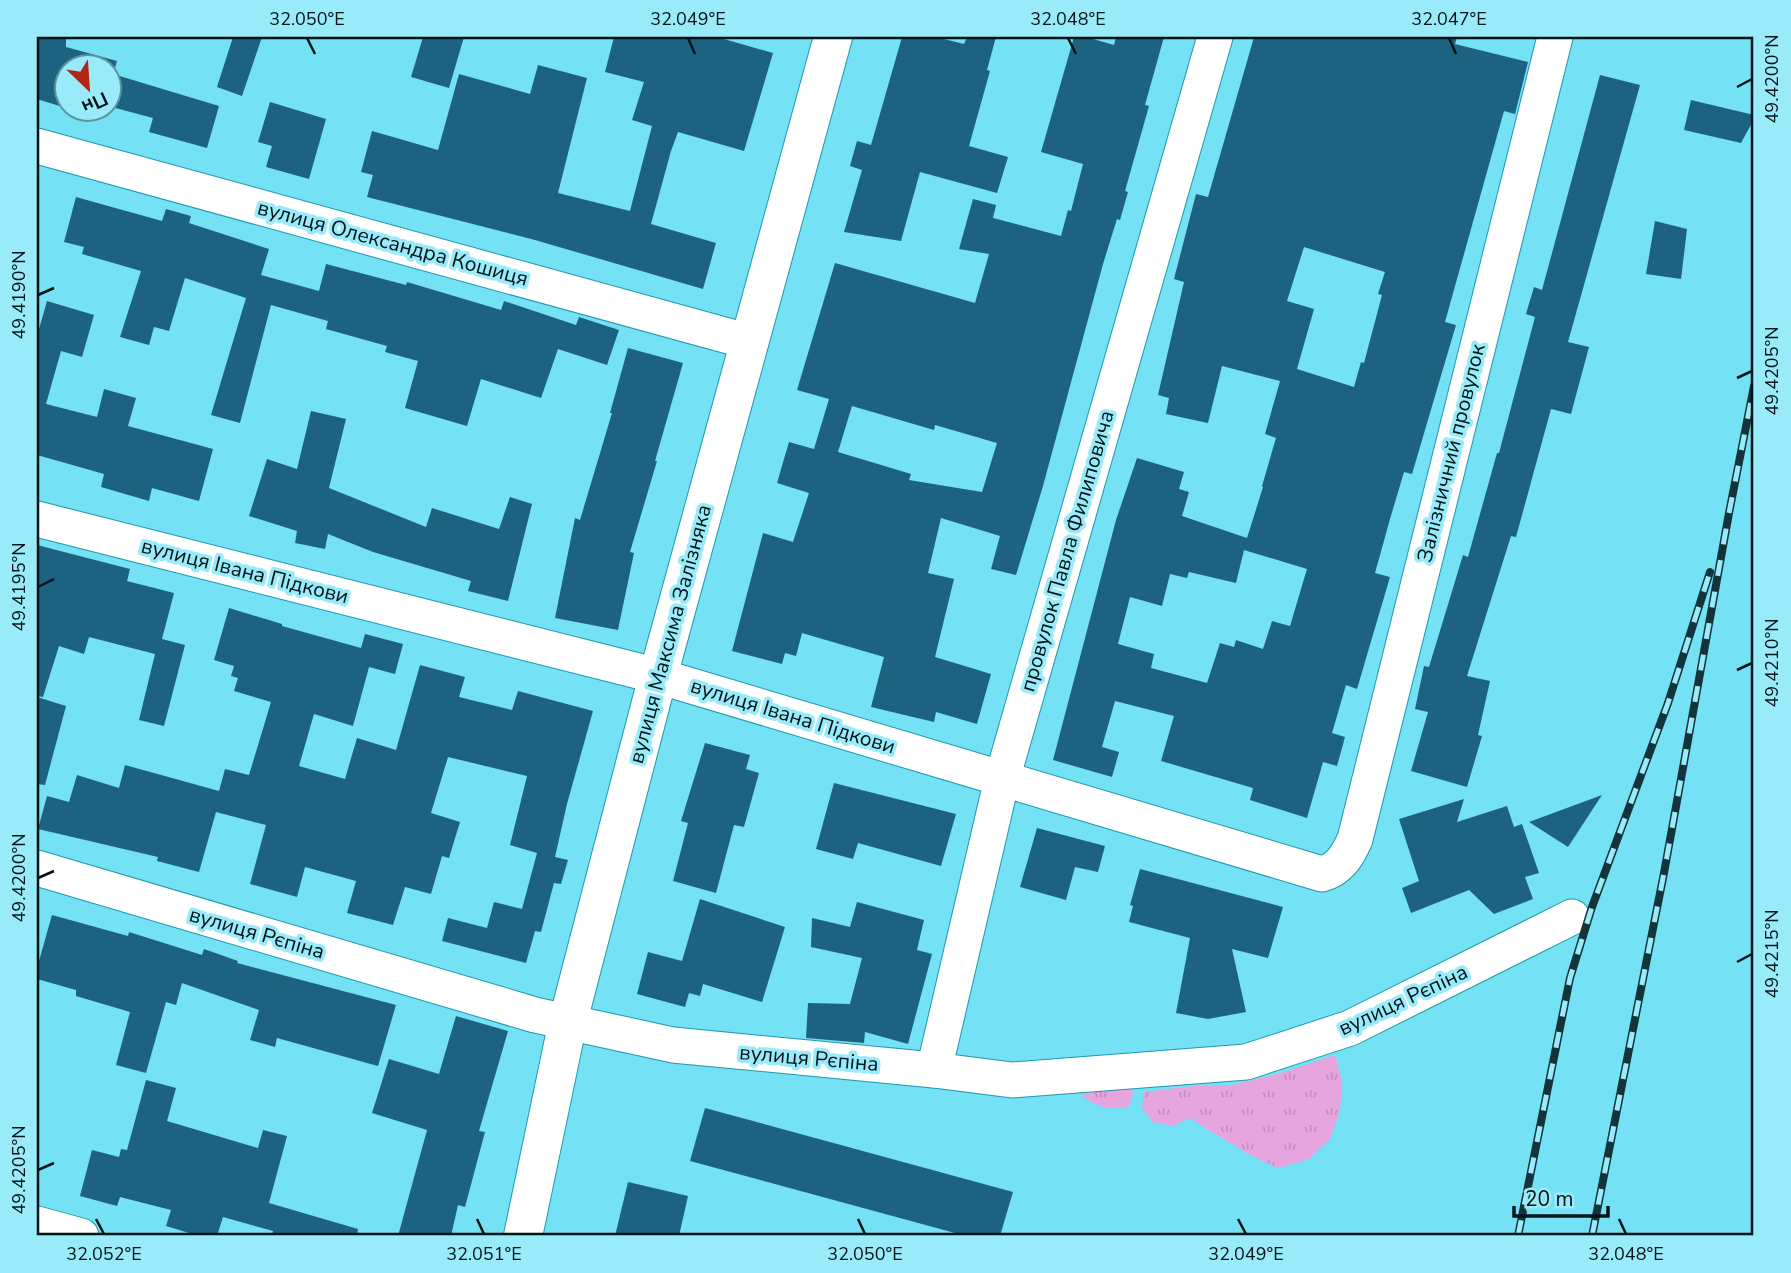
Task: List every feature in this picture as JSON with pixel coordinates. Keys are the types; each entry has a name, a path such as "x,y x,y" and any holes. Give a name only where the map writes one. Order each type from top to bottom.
{"main road":[{"name":"вулиця Максима Залізняка","path":"523,1236 568,1021 658,676 833,37"}],"street":[{"name":"провулок Павла Филиповича","path":"934,1069 1002,779 1215,37"},
{"name":"Залізничний провулок","path":"1339,865 1349,854 1355,839 1555,37"},
{"name":"вулиця Олександра Кошиця","path":"39,155 750,342"},
{"name":"вулиця Івана Підкови","path":"37,519 658,676 1322,874 1331,872 1339,865"},
{"name":"вулиця Рєпіна","path":"37,868 535,1015 673,1045 934,1069 1012,1080 1246,1062 1350,1028 1572,917"},
{"path":"37,1224 81,1236"}],"green space":[{"path":"1335,1055 1342,1082 1340,1111 1330,1139 1309,1159 1278,1168 1250,1155 1189,1118 1173,1126 1153,1122 1142,1108 1144,1092 1201,1085 1232,1085 1281,1073"},
{"path":"1133,1086 1128,1107 1121,1108 1092,1103 1076,1088"}],"building":[{"path":"37,37 66,37 66,47 84,52 52,52 52,104 37,99"},
{"path":"233,37 262,37 242,96 217,87"},
{"path":"423,37 464,37 449,88 411,77"},
{"path":"614,37 717,37 773,53 744,151 678,132 671,151 651,224 716,243 703,289 535,240 367,197 373,175 361,172 372,131 438,150 459,74 530,94 538,65 587,78 558,193 630,211 652,126 632,120 644,82 605,72"},
{"path":"902,37 936,37 964,44 967,37 996,37 987,70 990,71 969,146 1008,157 997,193 920,172 901,241 844,232 862,170 850,166 857,141 871,145"},
{"path":"1074,37 1086,37 1114,45 1116,37 1164,37 1145,105 1149,106 1125,191 1128,192 1103,264 1016,575 991,569 1000,536 941,518 928,573 954,579 935,657 991,674 977,724 936,712 934,722 871,707 884,657 802,633 796,656 785,653 782,664 732,651 763,533 793,542 809,493 777,483 789,442 814,449 829,399 797,390 835,263 975,303 989,254 959,249 973,199 996,205 993,218 1061,236 1068,210 1071,211 1083,164 1041,152","holes":["852,406 934,430 935,425 997,443 982,492 909,480 911,474 838,452"]},
{"path":"1254,37 1457,37 1455,44 1528,62 1515,114 1504,111 1445,322 1456,325 1412,474 1404,472 1375,573 1390,577 1357,689 1346,685 1332,733 1345,737 1337,766 1323,762 1307,818 1250,800 1253,788 1161,761 1174,716 1115,701 1102,747 1119,752 1112,777 1053,760 1116,520 1137,458 1184,472 1179,489 1189,492 1182,516 1247,538 1263,487 1276,438 1265,434 1280,381 1222,366 1208,423 1166,414 1169,398 1158,395 1184,282 1174,279 1196,194 1208,197","holes":["1304,247 1385,272 1378,294 1382,295 1364,363 1361,362 1354,387 1297,369 1314,309 1287,301","1244,550 1307,569 1290,626 1272,621 1263,649 1236,640 1234,647 1220,643 1207,683 1151,668 1154,654 1118,644 1130,597 1162,606 1170,574 1187,578 1189,572 1236,583"]},
{"path":"1600,75 1640,85 1568,342 1589,347 1571,414 1551,409 1516,537 1511,536 1467,676 1490,681 1478,735 1482,736 1467,787 1411,771 1428,712 1415,709 1424,666 1429,667 1463,555 1468,557 1499,453 1535,317 1526,314 1534,287 1542,290"},
{"path":"122,77 219,106 207,148 149,132 153,118 122,110"},
{"path":"1691,100 1754,115 1741,143 1684,130"},
{"path":"270,102 326,119 309,179 266,167 272,146 258,142"},
{"path":"76,197 162,221 166,209 191,216 189,223 269,249 261,275 319,291 326,264 406,285 407,282 501,310 504,301 576,325 579,317 619,330 607,365 558,349 541,398 481,379 467,426 405,408 418,361 385,352 387,346 326,329 328,321 271,305 240,423 211,415 246,298 185,278 169,331 154,327 149,345 120,337 141,271 82,254 84,247 64,242"},
{"path":"1655,221 1687,229 1681,279 1646,274"},
{"path":"47,301 94,315 82,357 61,351 46,404 97,417 104,389 136,398 128,426 213,449 199,501 152,488 149,501 101,487 104,474 37,455 37,336"},
{"path":"628,348 683,363 630,552 634,553 618,630 555,618 575,518 580,520"},
{"path":"311,411 346,419 329,488 426,527 432,508 499,529 510,497 532,504 508,601 468,591 471,581 373,552 328,534 325,549 295,543 297,531 249,516 267,459 297,469"},
{"path":"37,545 130,569 127,581 174,593 162,639 185,645 164,726 139,720 155,654 89,637 84,654 59,646 43,697 37,696"},
{"path":"229,608 361,648 365,634 403,644 395,674 369,667 353,726 314,714 299,766 345,779 357,738 396,750 420,665 465,677 459,697 512,710 518,691 593,711 555,857 568,860 561,884 554,883 541,932 535,931 526,963 442,941 448,918 487,928 494,902 522,909 537,853 510,845 527,776 448,757 431,813 460,822 449,858 442,856 431,894 405,887 393,925 347,913 356,881 305,867 297,897 250,884 266,825 216,812 199,872 157,861 158,857 38,829 47,796 69,802 77,775 119,788 125,765 219,791 225,769 249,775 271,702 234,691 238,678 231,676 234,666 214,660"},
{"path":"37,697 66,706 45,785 37,784"},
{"path":"705,743 750,755 746,769 759,773 744,827 734,825 716,893 673,881 688,823 681,821"},
{"path":"834,783 956,814 941,866 858,843 853,859 816,849"},
{"path":"1602,795 1568,847 1529,822"},
{"path":"1464,799 1457,822 1507,806 1514,827 1522,824 1539,873 1525,877 1533,899 1494,914 1469,890 1411,913 1402,888 1419,881 1399,819"},
{"path":"1037,828 1105,846 1098,872 1075,867 1066,900 1020,887"},
{"path":"1140,869 1283,907 1268,958 1232,949 1246,1012 1208,1019 1176,1013 1190,938 1129,922 1133,906 1130,905"},
{"path":"700,899 785,927 762,1002 703,984 700,996 689,993 685,1007 637,994 648,952 682,961"},
{"path":"857,902 924,920 917,950 932,954 908,1044 865,1032 864,1043 806,1038 808,1003 850,1004 862,958 811,947 812,918 850,927"},
{"path":"52,915 128,936 129,932 202,955 204,949 238,961 237,963 396,1005 378,1066 277,1038 275,1047 250,1040 259,1010 182,983 176,1005 166,1002 146,1073 116,1065 130,1012 76,996 76,990 37,979 37,968"},
{"path":"456,1016 508,1031 479,1131 485,1132 465,1207 458,1205 451,1236 398,1236 427,1130 372,1113 389,1059 439,1074"},
{"path":"146,1080 176,1088 167,1121 258,1148 263,1130 287,1136 269,1203 358,1229 357,1236 272,1236 273,1231 223,1217 217,1236 199,1236 166,1226 171,1210 120,1197 117,1206 80,1196 92,1150 119,1157 121,1149 127,1150"},
{"path":"705,1108 1013,1192 1000,1236 966,1236 690,1161"},
{"path":"628,1182 688,1196 679,1236 615,1236"}],"railway":[{"path":"1592,1236 1664,873 1754,386"},
{"path":"1518,1236 1570,978 1592,907 1668,703 1710,572"}]}
